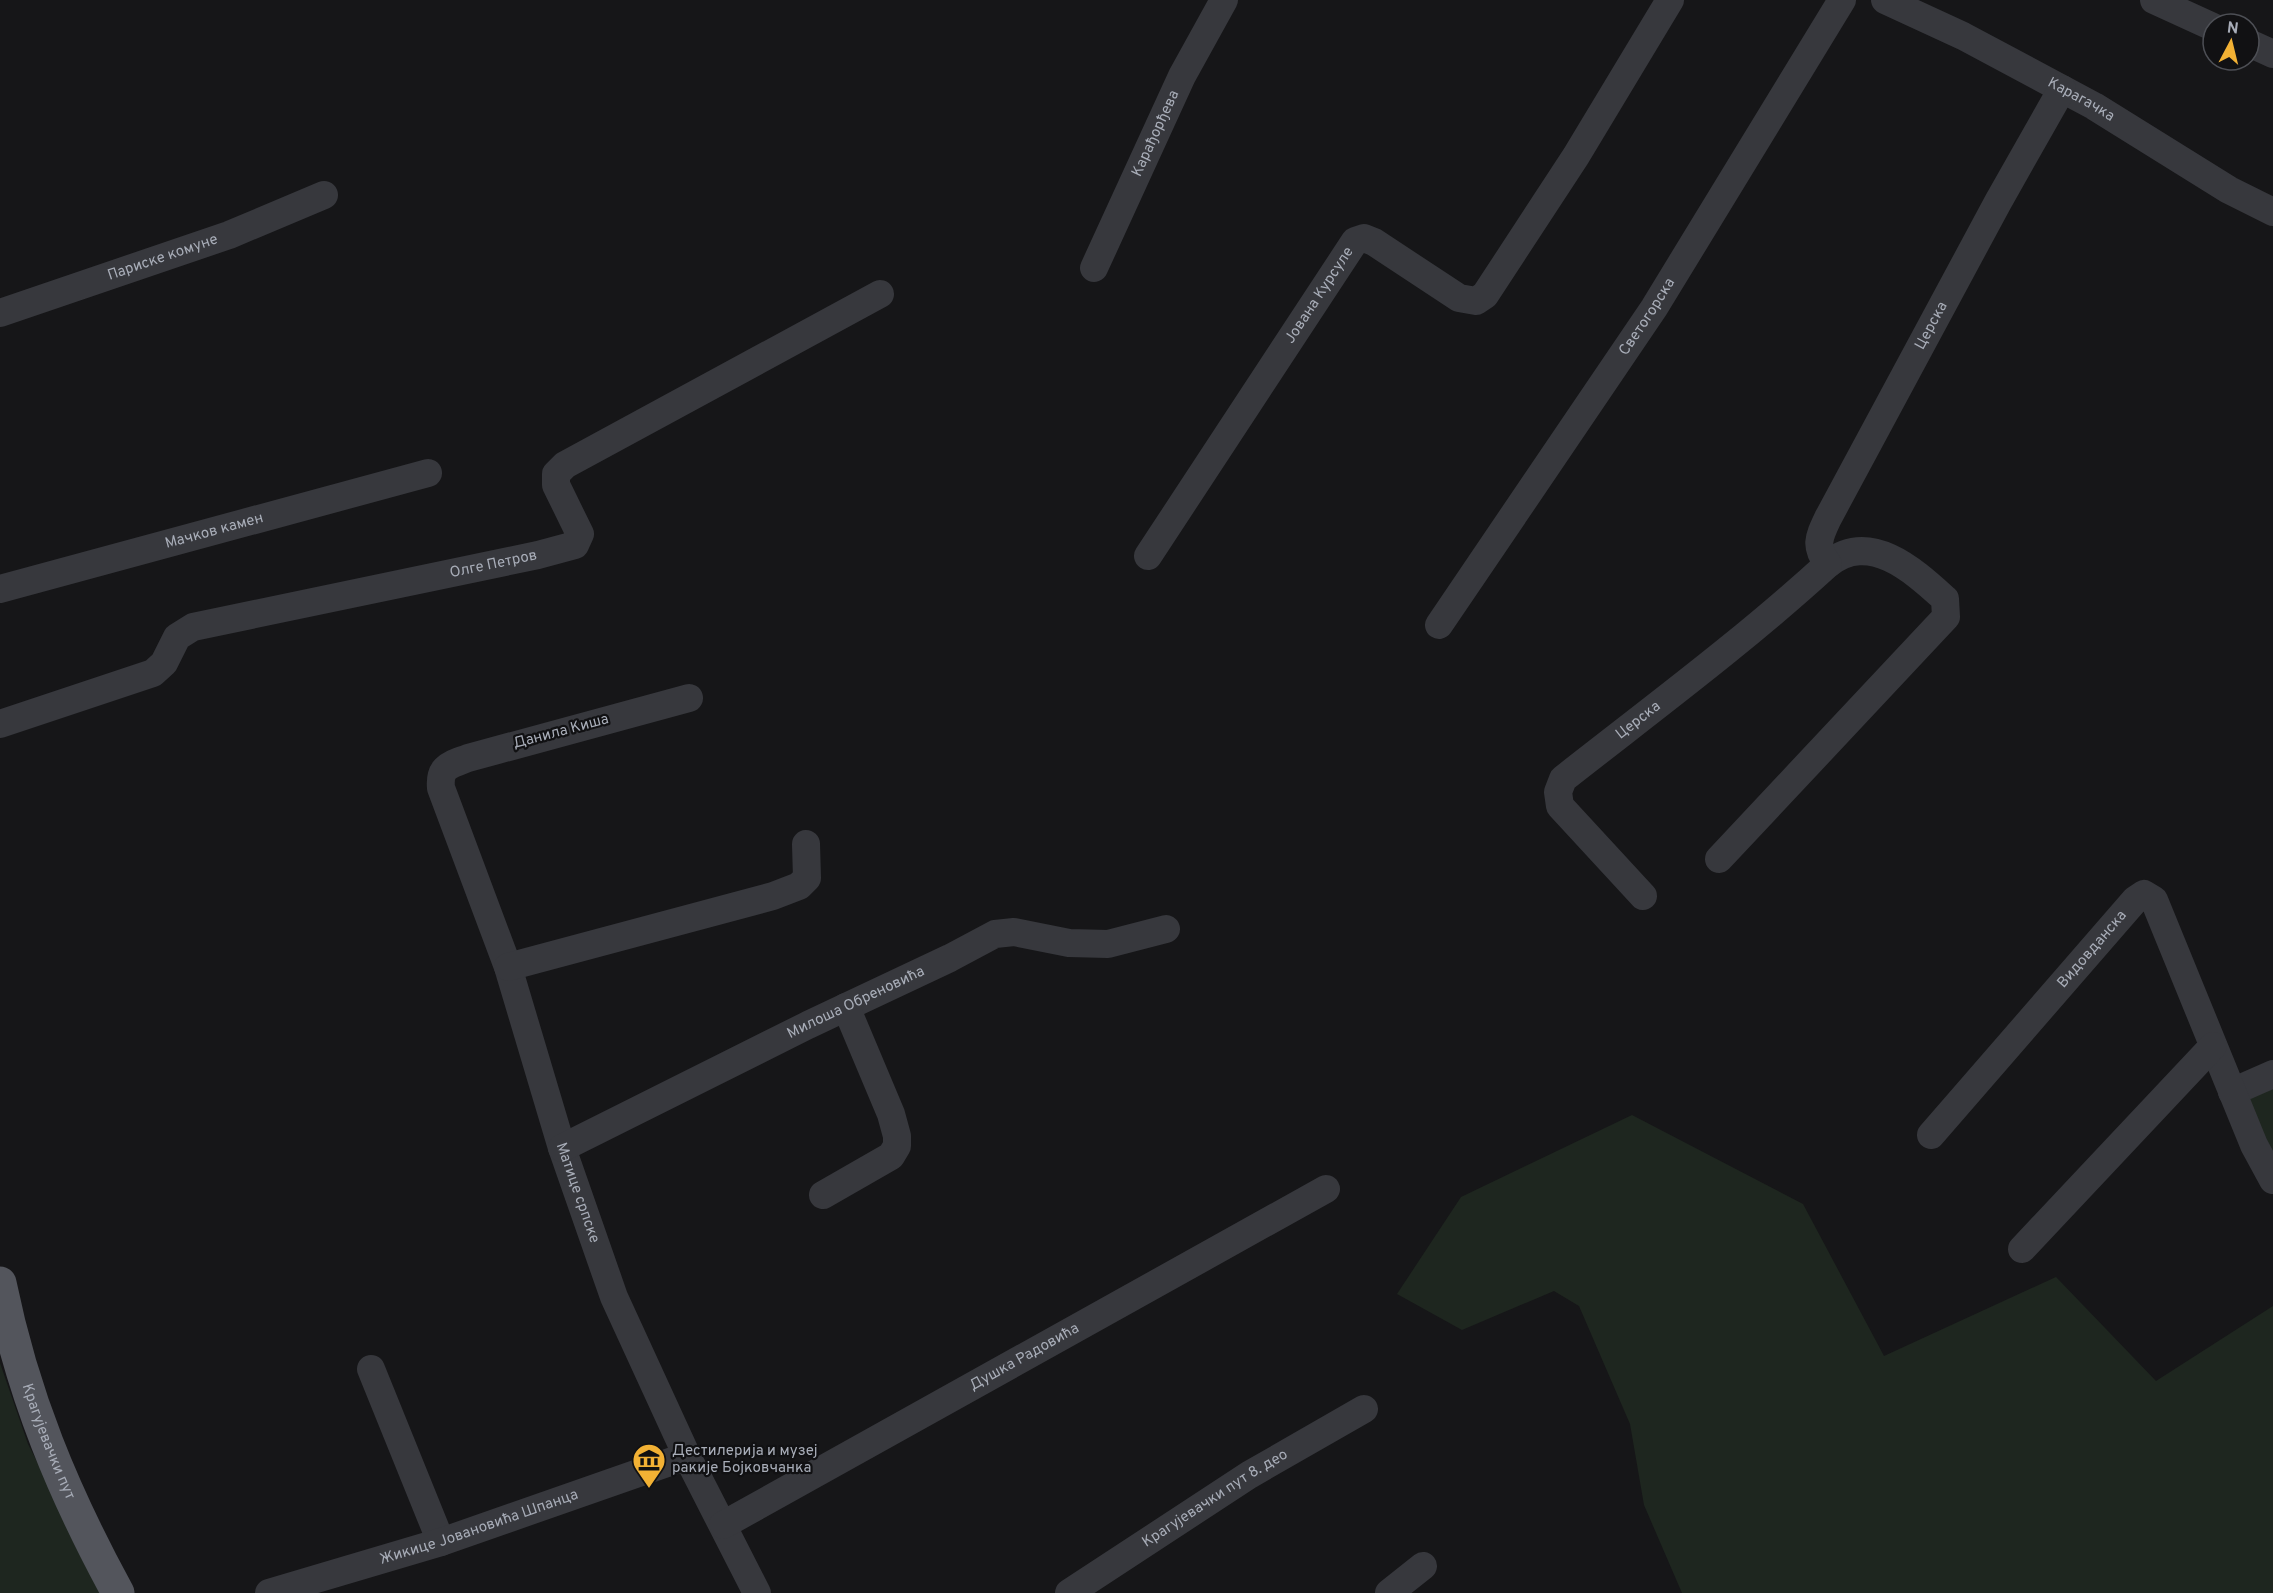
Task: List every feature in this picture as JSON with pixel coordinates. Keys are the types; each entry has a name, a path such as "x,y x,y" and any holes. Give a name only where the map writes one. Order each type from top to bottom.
{"main road":[{"name":"Крагујевачки пут","path":"0,1283 9,1330 37,1420 58,1473 90,1542 118,1593"}],"street":[{"name":"Карађорђева","path":"1094,268 1182,76 1224,0"},
{"name":"Јована Курсуле","path":"1148,556 1355,241 1364,238 1374,242 1459,298 1476,301 1485,295 1576,156 1670,0"},
{"name":"Светогорска","path":"1439,625 1654,308 1842,0"},
{"name":"Карагачка","path":"1885,0 1963,36 2094,106 2229,190 2273,212"},
{"path":"2154,0 2201,22"},
{"name":"Церска","path":"1828,564 1820,554 1819,544 1828,518 1992,213 2062,89"},
{"name":"Париске комуне","path":"0,313 229,235 324,195"},
{"name":"Олге Петров","path":"0,724 153,673 164,663 177,638 193,627 538,555 575,545 580,534 556,485 556,474 565,465 880,294"},
{"name":"Мачков камен","path":"0,589 428,473"},
{"name":"Церска","path":"1643,896 1560,806 1558,792 1563,779 1726,651 1836,557 1867,551 1886,556 1914,572 1945,599 1946,617 1719,859"},
{"name":"Данила Киша","path":"440,777 442,771 451,764 468,758 689,698"},
{"name":"Матице српске","path":"440,777 441,788 508,967 562,1148 614,1297 687,1456 757,1593"},
{"path":"508,967 773,896 799,886 807,878 806,844"},
{"name":"Видовданска","path":"1931,1135 2135,900 2144,894 2154,900 2254,1145 2273,1180"},
{"name":"Милоша Обреновића","path":"562,1148 950,958 995,933 1003,931 1069,943 1108,944 1166,929"},
{"path":"823,1195 891,1156 897,1146 897,1136 891,1114 846,1007"},
{"path":"2022,1249 2213,1046"},
{"path":"2232,1092 2273,1074"},
{"name":"Душка Радовића","path":"723,1525 1326,1189"},
{"path":"371,1369 441,1542"},
{"name":"Крагујевачки пут 8. део","path":"1069,1593 1249,1475 1364,1409"},
{"name":"Жикице Јовановића Шпанца","path":"269,1593 441,1542 687,1456"},
{"path":"1389,1593 1423,1566"}],"shaded area":[{"path":"2273,1080 2273,1166 2239,1093"},
{"path":"1632,1115 1803,1204 1884,1356 2056,1277 2156,1381 2273,1306 2273,1593 1682,1593 1644,1505 1630,1424 1579,1306 1554,1291 1462,1330 1397,1294 1461,1197"},
{"path":"0,1363 28,1444 104,1593 0,1593"}],"place":[{"name":"Дестилерија и музеј ракије Бојковчанка","path":"649,1489"}]}
